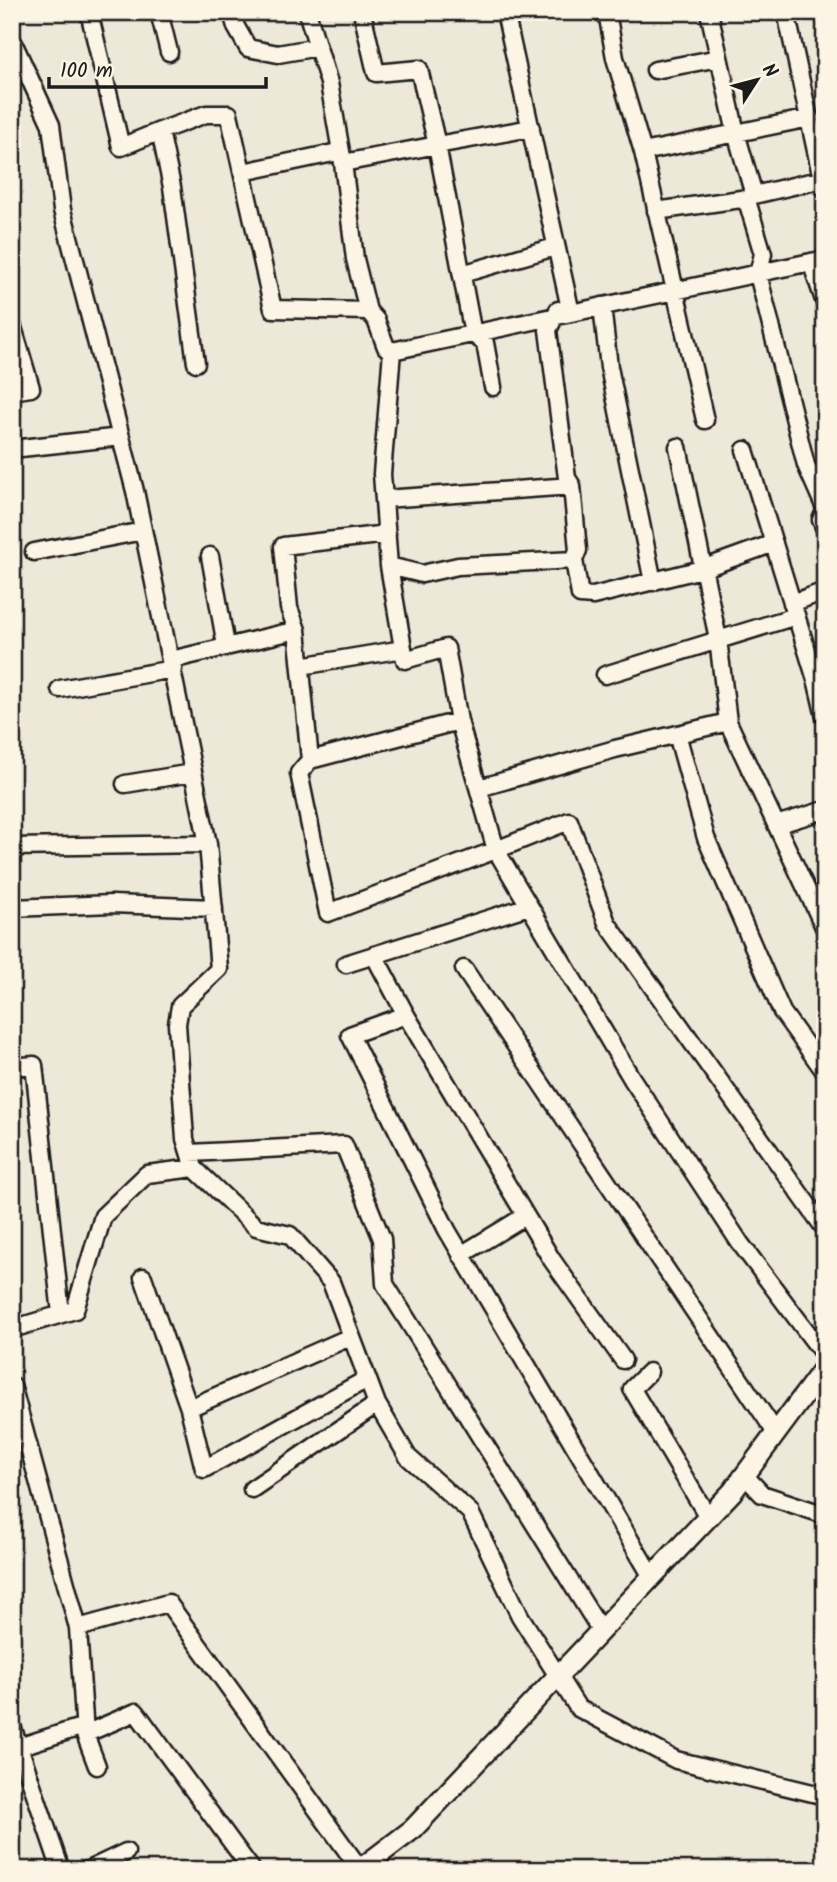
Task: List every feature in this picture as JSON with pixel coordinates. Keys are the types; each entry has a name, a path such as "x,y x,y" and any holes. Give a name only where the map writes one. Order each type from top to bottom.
{"street":[{"path":"89,12 121,147 206,114 229,114 272,309 368,311"},
{"path":"159,12 169,52"},
{"path":"232,12 236,27 248,48 278,54 318,47"},
{"path":"307,12 329,83 355,258 368,311 376,320 386,348 392,351 561,313 818,261 825,303"},
{"path":"362,12 376,73 419,69 438,145 473,334 485,343 494,387"},
{"path":"505,12 555,247 561,313 548,330 567,478 572,486 578,550 574,560 580,595 593,597 702,569 774,543"},
{"path":"607,12 615,58 643,152 705,420"},
{"path":"709,12 736,133 754,195 824,184 786,12"},
{"path":"12,40 51,125 62,210 143,531 208,844 219,969 180,1006 177,1024 186,1139 192,1160 256,1227 290,1235 331,1282 377,1404 408,1457 470,1512 520,1616 578,1708 677,1759 825,1796"},
{"path":"655,71 719,58"},
{"path":"643,152 810,118"},
{"path":"342,158 438,145 531,128"},
{"path":"160,131 172,187 196,363"},
{"path":"243,172 338,152 342,158"},
{"path":"656,211 741,199 748,204 763,254 758,274 806,465 824,517"},
{"path":"462,274 555,247"},
{"path":"602,306 609,367 653,582"},
{"path":"12,324 31,388 12,391"},
{"path":"392,351 382,474 389,566 405,660 446,648 459,721 496,850 632,1079 740,1243 825,1356"},
{"path":"12,449 121,437"},
{"path":"678,447 718,639 728,722 825,929"},
{"path":"744,450 794,609 817,655 825,717"},
{"path":"384,499 572,486"},
{"path":"34,552 143,531"},
{"path":"310,760 298,630 289,608 283,546 387,534"},
{"path":"210,556 226,646"},
{"path":"389,566 422,574 458,566 574,560"},
{"path":"606,675 718,639 794,609 825,591"},
{"path":"61,689 172,665 226,646 298,630"},
{"path":"301,666 403,649"},
{"path":"459,721 310,760 299,773 328,913 569,821 607,923 825,1229"},
{"path":"479,788 728,722"},
{"path":"677,734 706,838 782,1012 825,1072"},
{"path":"125,784 192,773"},
{"path":"776,825 825,810"},
{"path":"12,847 208,844"},
{"path":"12,908 112,904 214,908"},
{"path":"346,964 530,906"},
{"path":"374,955 406,1015 525,1216 623,1360"},
{"path":"464,969 776,1433"},
{"path":"406,1015 350,1035 461,1255 652,1577"},
{"path":"12,1067 34,1065 61,1314"},
{"path":"12,1329 75,1311 103,1216 147,1174 192,1160 344,1145 382,1239 385,1284 601,1631"},
{"path":"461,1255 525,1216"},
{"path":"143,1277 189,1408 204,1469 367,1378"},
{"path":"189,1408 350,1337"},
{"path":"78,1628 168,1603 359,1870 412,1829 708,1517 745,1476 825,1367"},
{"path":"649,1372 632,1389 708,1517"},
{"path":"12,1385 78,1628 84,1730 97,1766"},
{"path":"252,1489 377,1404"},
{"path":"745,1476 762,1494 825,1515"},
{"path":"16,1748 84,1730 136,1712 252,1870"},
{"path":"12,1726 16,1748 61,1870"},
{"path":"88,1870 126,1852"}]}
